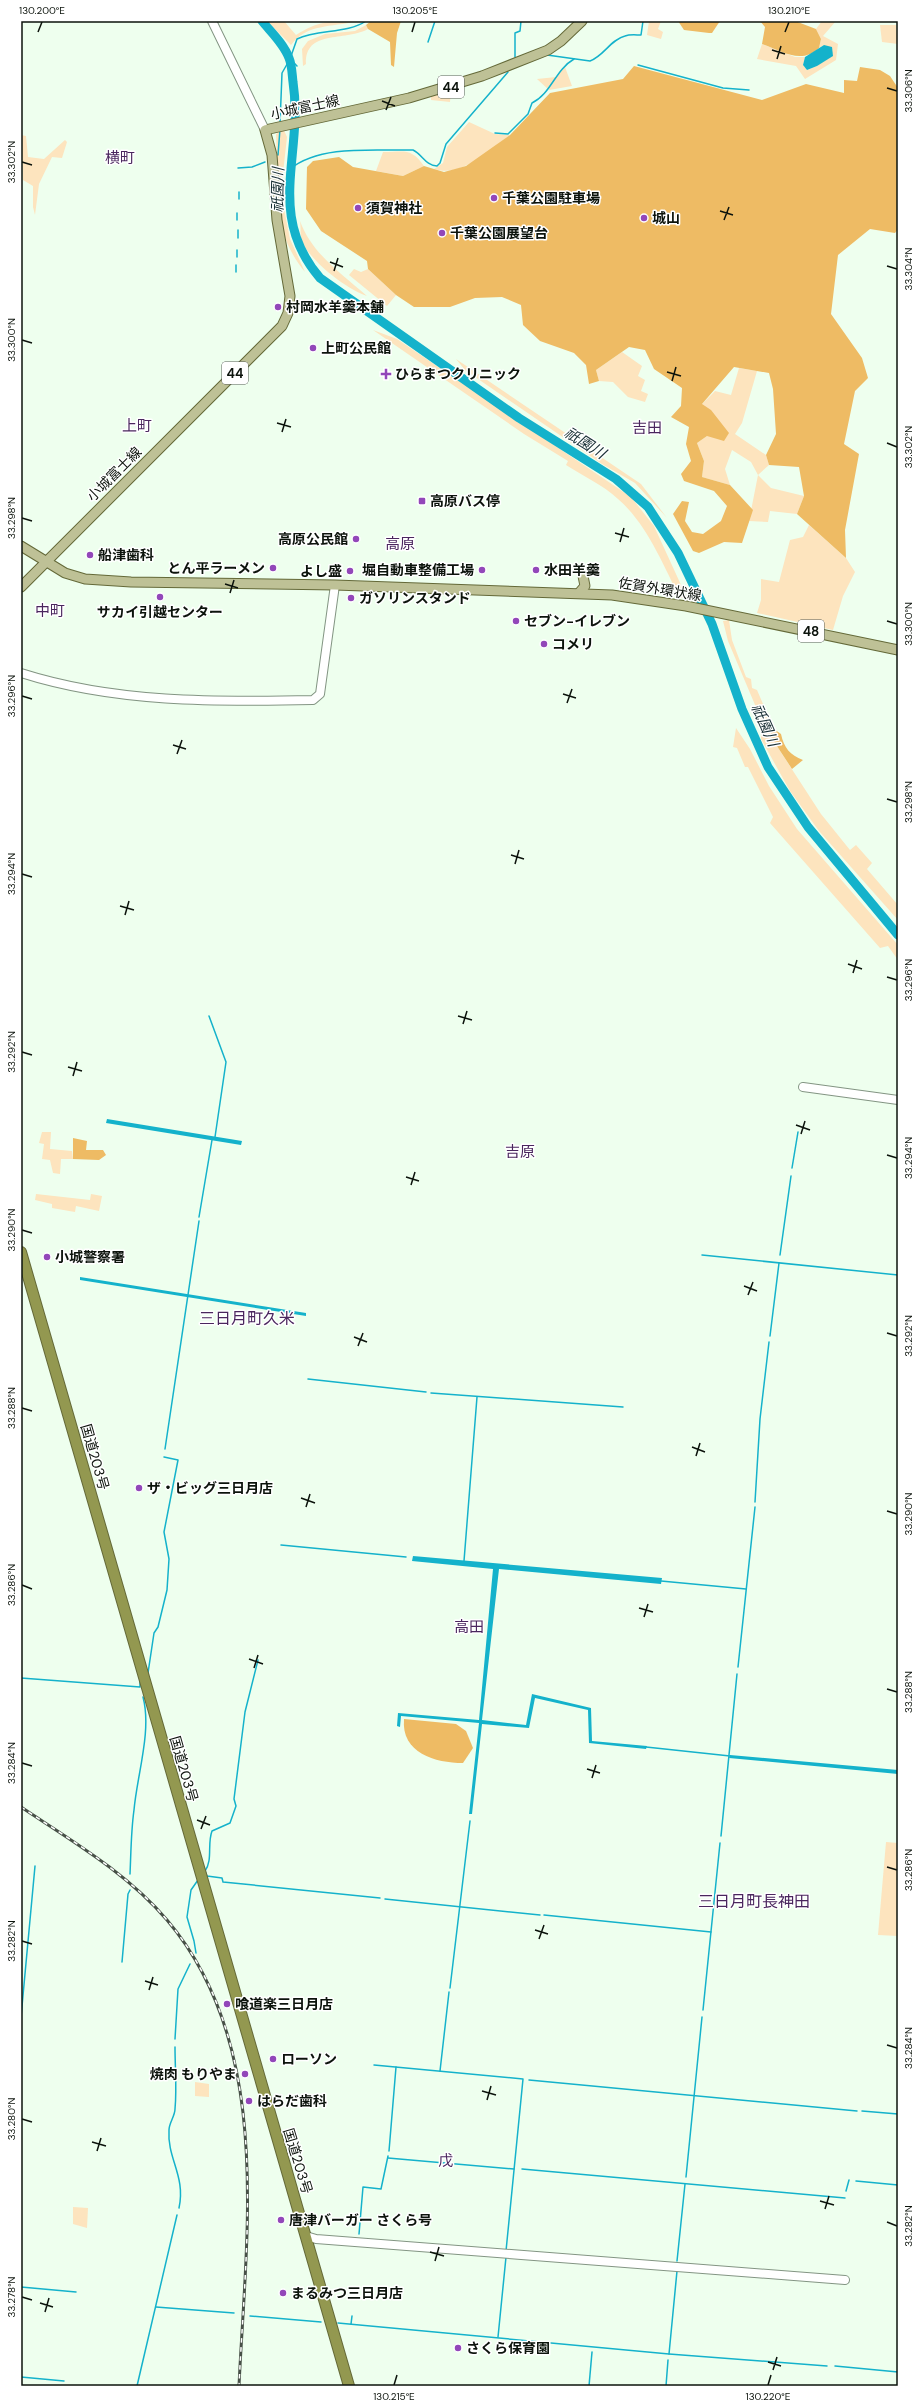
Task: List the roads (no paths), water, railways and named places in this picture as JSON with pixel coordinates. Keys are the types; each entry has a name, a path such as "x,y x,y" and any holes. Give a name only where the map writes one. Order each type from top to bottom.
{"highway":[{"name":"国道203号","path":"21,1252 129,1623 147,1693 349,2386"}],"main road":[{"name":"小城富士線","path":"47,561 282,326 286,319 290,296 278,220 272,155 265,130 410,98 482,76 548,50 562,41 582,21"},
{"path":"21,546 47,561 21,586"},
{"name":"佐賀外環状線","path":"47,561 65,573 85,579 131,582 335,585 579,593 635,598 723,613 898,650"},
{"path":"579,593 585,586 583,576"}],"street":[{"path":"212,21 265,130"},
{"path":"21,673 93,690 193,700 313,700 320,694 335,585"},
{"path":"803,1087 898,1100"},
{"path":"306,2236 845,2280"}],"water":[{"path":"824,45 832,47 833,56 817,66 807,70 803,65 805,57"},
{"path":"107,1119 242,1141 241,1145 106,1123"},
{"path":"80,1277 306,1313 306,1316 80,1280"},
{"path":"413,1556 662,1578 661,1584 499,1569 482,1720 526,1725 532,1694 591,1708 592,1741 647,1746 646,1749 589,1743 588,1710 535,1698 529,1728 482,1724 472,1814 469,1814 479,1723 401,1716 400,1727 397,1726 398,1713 479,1720 493,1569 412,1561"},
{"path":"730,1755 898,1770 898,1774 729,1758"}],"waterway":[{"name":"祇園川","path":"262,21 284,48 291,64 295,108 290,183 290,207 294,230 304,254 320,278 519,418 616,479 648,507 678,553 712,624 742,709 768,767 808,827 898,935"},
{"path":"290,59 297,39 314,34 350,28 366,21"},
{"path":"428,42 435,21"},
{"path":"515,57 515,33 520,31 521,21"},
{"path":"547,55 590,61 599,56 611,44 620,38 629,35 641,35 643,21"},
{"path":"280,124 282,73 290,59 297,66"},
{"path":"495,133 508,134 528,114 532,103 544,94 562,69 574,59"},
{"path":"638,65 723,88 749,90"},
{"path":"290,169 303,161 317,156 349,150 413,150 427,162 437,166 440,163 446,144 508,72"},
{"path":"278,155 280,129"},
{"path":"238,168 252,167 265,162"},
{"path":"239,192 239,199"},
{"path":"237,213 237,220"},
{"path":"238,230 238,238"},
{"path":"237,250 237,257"},
{"path":"236,265 236,272"},
{"path":"209,1016 226,1062 215,1137"},
{"path":"792,1168 798,1132"},
{"path":"199,1217 212,1140"},
{"path":"780,1255 791,1176"},
{"path":"165,1449 199,1221"},
{"path":"702,1255 898,1275"},
{"path":"770,1336 779,1263"},
{"path":"755,1502 760,1419 769,1342"},
{"path":"308,1379 426,1392"},
{"path":"431,1393 623,1407"},
{"path":"464,1561 477,1397"},
{"path":"148,1673 154,1633 158,1627 167,1590 169,1559 164,1532 178,1460 164,1457"},
{"path":"738,1667 755,1507"},
{"path":"281,1545 406,1557"},
{"path":"661,1581 746,1589"},
{"path":"258,1660 245,1712 234,1799 236,1806 230,1823 212,1831 209,1862 205,1871 207,1876 222,1878 223,1882 380,1898"},
{"path":"721,1836 737,1674"},
{"path":"21,1678 140,1687 140,1680"},
{"path":"130,1874 133,1818 145,1738 146,1724 143,1697"},
{"path":"646,1747 730,1756"},
{"path":"450,1988 470,1821"},
{"path":"703,2010 720,1843"},
{"path":"21,2017 35,1866"},
{"path":"196,1953 187,1917 191,1890 198,1880"},
{"path":"122,1962 128,1894 130,1890"},
{"path":"385,1899 540,1915"},
{"path":"544,1915 711,1932"},
{"path":"175,2039 178,1989 190,1964"},
{"path":"440,2071 449,1992"},
{"path":"686,2177 702,2017"},
{"path":"175,2047 176,2101 175,2112 169,2127 169,2140 180,2186 179,2208"},
{"path":"374,2065 523,2079 506,2251"},
{"path":"389,2151 396,2067"},
{"path":"529,2080 857,2111"},
{"path":"862,2111 898,2114"},
{"path":"359,2234 363,2187 381,2189 388,2156"},
{"path":"388,2158 514,2169"},
{"path":"522,2169 845,2198"},
{"path":"846,2191 849,2180"},
{"path":"856,2181 898,2185"},
{"path":"677,2261 685,2184"},
{"path":"137,2386 177,2215"},
{"path":"498,2337 506,2257"},
{"path":"669,2354 677,2271"},
{"path":"21,2287 76,2292"},
{"path":"156,2307 234,2313"},
{"path":"250,2316 321,2322"},
{"path":"351,2324 352,2316"},
{"path":"338,2323 669,2354 827,2366"},
{"path":"589,2386 592,2352"},
{"path":"666,2386 668,2360"},
{"path":"835,2366 898,2372"},
{"path":"21,2377 64,2381"}],"railway":[{"path":"21,1807 79,1845 117,1873 134,1887 167,1920 201,1970 224,2024 239,2082 246,2143 248,2205 239,2386"}],"place":[{"name":"千葉公園駐車場","path":"494,198"},
{"name":"須賀神社","path":"358,208"},
{"name":"城山","path":"644,218"},
{"name":"千葉公園展望台","path":"442,233"},
{"name":"村岡水羊羹本舗","path":"278,307"},
{"name":"上町公民館","path":"313,348"},
{"name":"ひらまつクリニック","path":"386,374"},
{"name":"高原バス停","path":"422,501"},
{"name":"高原公民館","path":"356,539"},
{"name":"船津歯科","path":"90,555"},
{"name":"とん平ラーメン","path":"273,568"},
{"name":"堀自動車整備工場","path":"482,570"},
{"name":"水田羊羹","path":"536,570"},
{"name":"よし盛","path":"350,571"},
{"name":"サカイ引越センター","path":"160,597"},
{"name":"ガソリンスタンド","path":"351,598"},
{"name":"セブン-イレブン","path":"516,621"},
{"name":"コメリ","path":"544,644"},
{"name":"小城警察署","path":"47,1257"},
{"name":"ザ・ビッグ三日月店","path":"139,1488"},
{"name":"喰道楽三日月店","path":"227,2004"},
{"name":"ローソン","path":"273,2059"},
{"name":"焼肉 もりやま","path":"245,2074"},
{"name":"はらだ歯科","path":"249,2101"},
{"name":"唐津バーガー さくら号","path":"281,2220"},
{"name":"まるみつ三日月店","path":"283,2293"},
{"name":"さくら保育園","path":"458,2348"}],"district":[{"name":"横町","path":"120,158"},
{"name":"上町","path":"137,426"},
{"name":"吉田","path":"647,428"},
{"name":"高原","path":"400,544"},
{"name":"中町","path":"50,611"},
{"name":"吉原","path":"520,1152"},
{"name":"三日月町久米","path":"247,1318"},
{"name":"高田","path":"469,1627"},
{"name":"三日月町長神田","path":"754,1901"},
{"name":"戊","path":"446,2161"}]}
